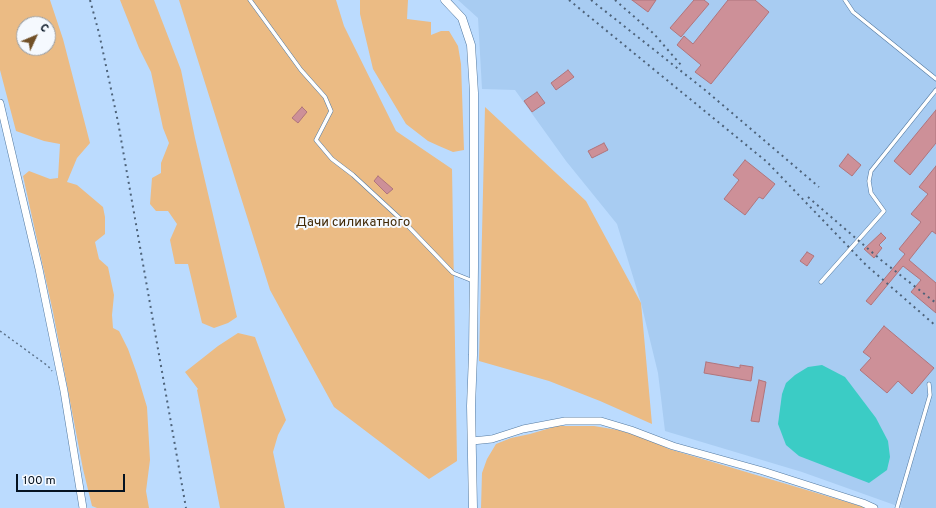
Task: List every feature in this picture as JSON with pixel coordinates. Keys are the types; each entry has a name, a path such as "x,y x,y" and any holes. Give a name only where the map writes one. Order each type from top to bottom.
{"street":[{"path":"445,0 462,18 471,45 474,93 474,281 471,406 473,508"},
{"path":"0,103 39,269 64,391 83,508"},
{"path":"472,441 492,439 523,429 565,421 601,421 631,430 673,446 763,471 863,503 874,508"}],"lane":[{"path":"250,0 301,70 325,97 331,111 316,140 332,159 353,175 406,224 453,273 474,281"},
{"path":"845,0 853,12 936,79"},
{"path":"821,282 884,211 871,193 869,181 871,170 936,90"},
{"path":"897,508 930,395 930,384"}],"path":[{"path":"0,331 48,366 53,372"}],"shaded area":[{"path":"458,0 936,0 936,508 903,508 802,472 665,431 658,373 641,303 617,224 566,161 515,90 482,89 478,18"},
{"path":"822,365 845,377 876,418 888,441 890,457 887,470 869,483 799,456 786,445 778,424 782,394 786,383 808,367"}],"green space":[{"path":"0,0 50,0 55,16 16,16 16,56 56,56 56,18 63,39 90,143 77,158 67,182 77,185 103,207 105,217 105,234 95,242 99,259 108,267 114,295 112,315 113,328 119,331 128,349 147,407 150,460 146,491 149,508 97,508 92,506 83,469 53,312 23,176 29,171 50,179 58,178 60,144 44,141 16,131 0,70"},
{"path":"120,0 154,0 181,70 195,138 237,317 228,323 214,328 202,323 188,264 175,264 170,240 177,224 168,211 156,211 150,204 152,178 161,173 161,163 169,143 163,128 151,72 139,48"},
{"name":"Дачи силикатного","path":"179,0 336,0 344,26 396,131 452,169 457,461 429,479 334,407 270,290"},
{"path":"360,0 408,0 407,19 431,22 431,35 441,31 449,31 458,46 461,64 464,150 453,152 439,146 428,141 406,124 373,69 360,14"},
{"path":"485,107 586,201 641,303 652,424 549,381 479,361"},
{"path":"238,333 255,337 286,420 278,435 273,452 285,508 220,508 198,389 185,372 218,346"},
{"path":"557,426 594,426 618,430 642,437 669,449 867,508 481,508 482,473 487,459 496,444 511,438"}],"building":[{"path":"632,0 656,0 648,12"},
{"path":"694,0 704,0 709,4 681,37 670,28"},
{"path":"728,0 755,0 769,12 711,84 695,72 701,65 677,45 684,36 693,44"},
{"path":"568,70 574,77 556,90 551,83"},
{"path":"537,92 545,103 532,112 524,101"},
{"path":"302,107 307,112 298,123 292,118"},
{"path":"936,110 936,143 910,175 894,161"},
{"path":"604,143 608,150 592,158 588,151"},
{"path":"848,154 861,165 852,176 839,166"},
{"path":"745,160 775,184 763,199 759,197 745,215 724,199 739,180 733,175"},
{"path":"936,166 936,234 932,231 909,260 936,283 936,313 911,292 921,280 903,266 871,305 866,301 905,254 899,249 921,222 911,214 928,194 919,187"},
{"path":"378,176 393,189 387,194 374,181"},
{"path":"881,233 886,238 879,245 882,248 874,258 864,249"},
{"path":"807,252 814,256 807,266 800,261"},
{"path":"884,326 934,368 912,394 898,381 887,393 860,370 871,358 863,352"},
{"path":"706,362 740,368 740,365 753,367 751,381 704,373"},
{"path":"759,380 766,382 759,422 751,421"}],"railway":[{"path":"90,0 99,33 118,122 186,508"},
{"path":"569,0 767,162 866,265 936,326"},
{"path":"591,0 705,90 819,187"},
{"path":"615,0 654,34 681,65"},
{"path":"808,197 881,260 936,303"}]}
